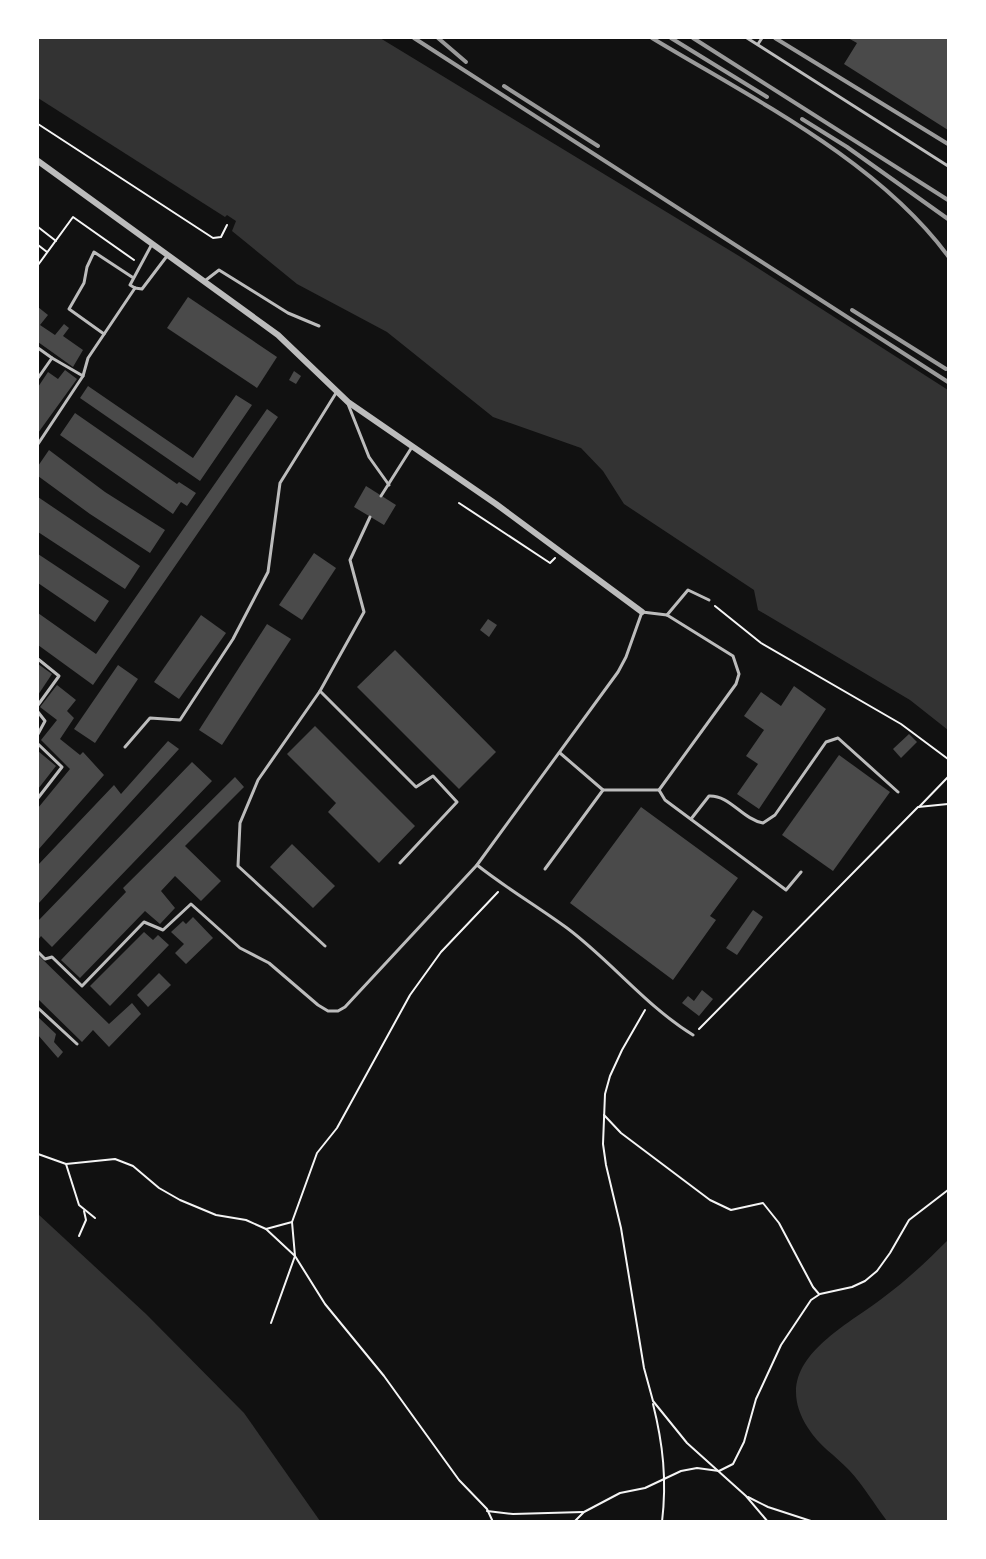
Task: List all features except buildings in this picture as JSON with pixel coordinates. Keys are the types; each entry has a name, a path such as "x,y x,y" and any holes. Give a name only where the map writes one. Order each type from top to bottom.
{"street":[{"path":"38,161 153,242 278,335 348,402 560,551 642,612"}],"lane":[{"path":"747,38 948,166"},
{"path":"758,44 762,38"},
{"path":"153,242 132,277 130,285 142,289 168,254"},
{"path":"104,335 69,309 84,283 87,267 94,252 132,277"},
{"path":"204,282 219,270 288,313 319,326"},
{"path":"38,444 83,376 88,358 135,288"},
{"path":"38,348 83,376"},
{"path":"38,378 51,358"},
{"path":"125,747 150,718 180,720 233,639 268,572 280,483 338,391"},
{"path":"348,402 369,457 389,485"},
{"path":"381,496 412,447"},
{"path":"325,946 238,866 240,823 258,780 320,691 364,612 350,560 370,517"},
{"path":"668,615 688,590 709,600"},
{"path":"38,952 45,959 52,957 82,986 144,922 163,930 191,904 240,948 268,963 318,1005 328,1011 338,1011 345,1007 395,956 477,865 560,753 627,657 642,612 668,615 733,656 740,674 736,684 659,790"},
{"path":"38,659 59,676 38,705"},
{"path":"320,691 416,787 433,776 457,802 400,863"},
{"path":"38,712 45,721 38,734"},
{"path":"691,819 709,796 719,796 751,820 763,823 775,816 826,742 838,738 898,792"},
{"path":"38,744 62,767 38,798"},
{"path":"560,753 603,790 659,790"},
{"path":"546,869 603,790"},
{"path":"659,790 665,800 786,890 801,872"},
{"path":"477,865 503,886 568,929 665,1018 693,1035"},
{"path":"38,1008 77,1044"}],"path":[{"path":"38,124 213,238 221,237 227,225"},
{"path":"38,265 73,217 103,235 140,265"},
{"path":"38,227 56,241"},
{"path":"38,245 47,252"},
{"path":"459,503 550,563 560,551"},
{"path":"709,600 722,614 761,643 900,724 948,759"},
{"path":"693,1035 948,777"},
{"path":"918,807 948,804"},
{"path":"271,1323 295,1256 292,1222 317,1153 337,1128 410,995 441,952 503,886"},
{"path":"650,1002 622,1050 610,1076 605,1094 604,1115 606,1165 621,1228 636,1331 664,1453 666,1478 662,1521"},
{"path":"604,1115 621,1133 710,1200 730,1210 763,1203 779,1223 813,1287 820,1294"},
{"path":"38,1154 66,1164 104,1159 122,1161 133,1166 159,1188 195,1207 216,1215 246,1220 266,1229 295,1256 325,1304 384,1376 459,1480 488,1511 493,1521"},
{"path":"66,1164 86,1220 80,1236"},
{"path":"574,1521 584,1512 620,1493 645,1488 681,1471 697,1468 719,1471 733,1464 739,1456 756,1399 782,1346 811,1300 820,1294 852,1287 871,1276 890,1253 909,1220 948,1190"},
{"path":"84,1211 95,1218"},
{"path":"266,1229 292,1222"},
{"path":"653,1401 687,1443 746,1496 768,1521"},
{"path":"746,1496 814,1521"},
{"path":"488,1511 513,1514 584,1512"}],"shaded area":[{"path":"38,38 380,38 739,256 948,390 948,730 910,700 758,610 754,590 624,504 603,471 581,448 493,417 387,332 297,284 232,231 236,221 227,215 225,217 38,98"},
{"path":"38,1214 146,1314 244,1413 320,1521 38,1521"},
{"path":"948,1240 948,1521 887,1521 854,1476 817,1440 808,1428 798,1405 797,1385 803,1367 814,1351 848,1322 901,1284"}],"railway":[{"path":"414,38 948,382"},
{"path":"438,38 466,62"},
{"path":"652,38 771,108 850,161 886,190 919,222 948,256"},
{"path":"671,38 767,97"},
{"path":"693,38 948,200"},
{"path":"775,38 948,144"},
{"path":"504,86 598,146"},
{"path":"802,119 847,147 948,219"},
{"path":"852,310 946,369"}]}
